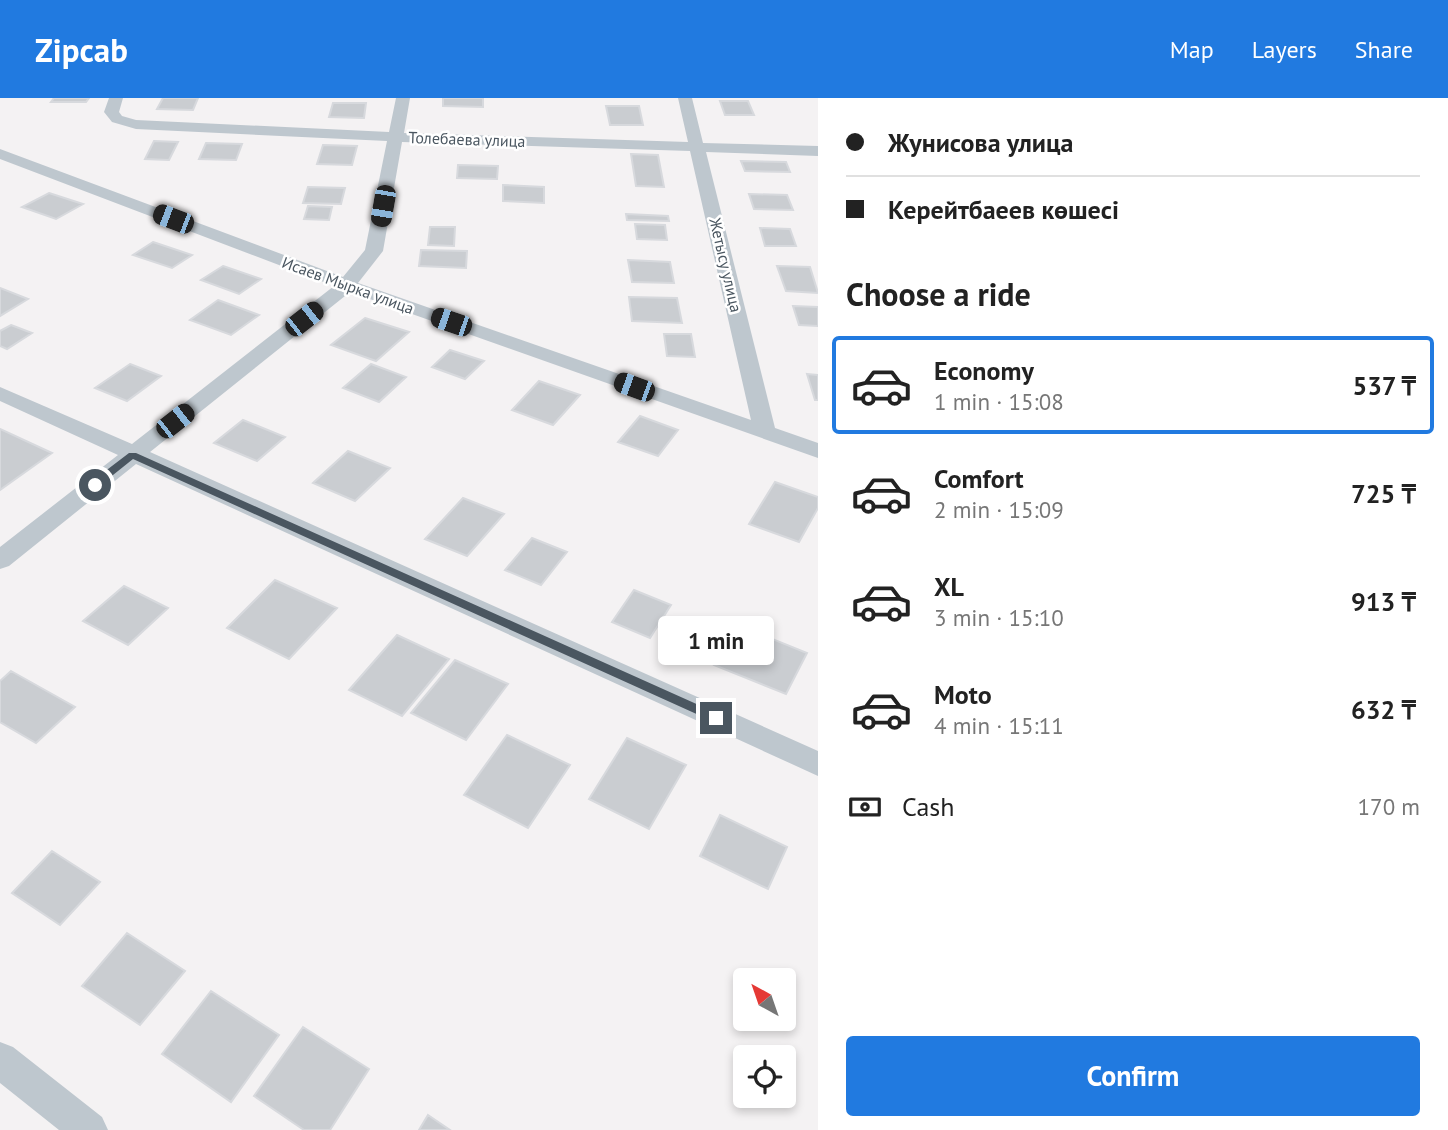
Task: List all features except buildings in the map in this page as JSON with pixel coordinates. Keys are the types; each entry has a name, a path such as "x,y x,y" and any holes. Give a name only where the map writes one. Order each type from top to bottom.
{"street":[{"name":"Толебаева улица","path":"116,98 111,112 117,119 136,124 396,137 818,151"},
{"path":"0,560 346,285 374,251 403,98"},
{"name":"Жетысу улица","path":"685,98 765,433"},
{"name":"Исаев Мырка улица","path":"0,154 346,285 818,451"},
{"path":"0,393 818,764"},
{"path":"0,1060 89,1130"}],"route":[{"path":"95,485 132,455 716,718"}]}
